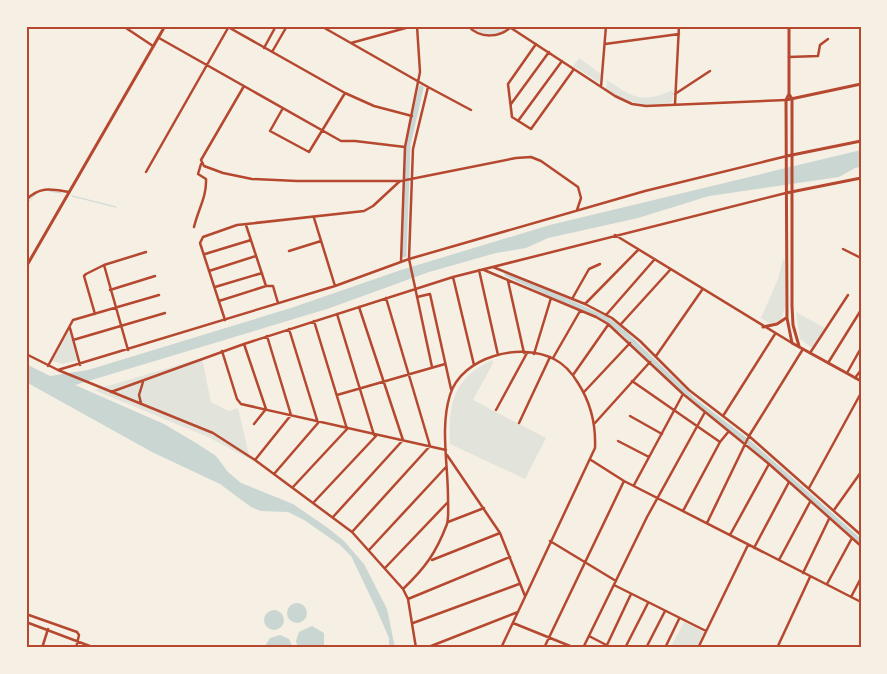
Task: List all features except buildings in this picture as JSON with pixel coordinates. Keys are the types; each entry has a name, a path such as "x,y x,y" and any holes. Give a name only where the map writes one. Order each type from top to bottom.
{"main road":[{"path":"26,267 165,26"},
{"path":"789,26 789,94 786,100 787,318 792,343 861,381"},
{"path":"786,100 861,84"},
{"path":"789,94 792,99 793,325 801,348"},
{"path":"787,156 861,140"},
{"path":"786,191 861,178"},
{"path":"763,327 778,324 787,318"}],"street":[{"path":"123,26 154,46"},
{"path":"264,48 276,26"},
{"path":"272,52 287,26"},
{"path":"321,26 471,110"},
{"path":"395,26 397,30"},
{"path":"351,43 413,26"},
{"path":"401,262 405,147 419,81 417,26"},
{"path":"468,26 477,34 490,36 498,35 512,27 601,87 622,100 638,105 786,100"},
{"path":"601,87 606,26"},
{"path":"675,104 679,26"},
{"path":"146,172 229,27 345,93 374,106 412,116"},
{"path":"605,44 679,34"},
{"path":"159,38 342,141 405,147"},
{"path":"789,57 818,56 820,45 828,39"},
{"path":"537,43 508,84 512,117 530,129 574,69"},
{"path":"511,106 549,52"},
{"path":"518,121 562,61"},
{"path":"675,94 710,71"},
{"path":"194,226 198,210 205,195 207,180 198,174 201,161 244,86"},
{"path":"428,86 414,140 409,259 432,367"},
{"path":"283,108 270,130 273,134 309,152 345,93"},
{"path":"58,370 80,365 278,304 409,259 645,191 787,156"},
{"path":"201,161 204,166 223,173 252,178 297,181 403,181 516,158 531,157 541,161 578,187 580,198 577,210"},
{"path":"225,320 200,243 203,237 246,224 314,218 368,210 403,181"},
{"path":"26,200 34,193 43,189 69,192"},
{"path":"111,392 266,336 453,277 786,191"},
{"path":"314,218 334,286"},
{"path":"246,224 266,286"},
{"path":"615,235 792,343"},
{"path":"205,254 251,240"},
{"path":"289,251 321,241"},
{"path":"843,249 861,258"},
{"path":"585,304 638,250"},
{"path":"95,314 84,276 92,270 146,252"},
{"path":"209,271 256,256"},
{"path":"606,315 654,260"},
{"path":"572,299 589,269 600,264"},
{"path":"104,266 128,350"},
{"path":"492,266 585,304 620,324 656,356 675,377 809,488 861,535"},
{"path":"481,269 608,324 683,394 746,444 861,546"},
{"path":"481,269 498,355"},
{"path":"620,324 670,270"},
{"path":"214,287 262,273"},
{"path":"110,290 155,276"},
{"path":"453,277 474,365"},
{"path":"496,410 525,353 508,280"},
{"path":"220,301 266,286 272,286 278,304"},
{"path":"656,356 702,289"},
{"path":"403,589 431,560 448,522 446,452 448,412 452,390 430,294 418,297"},
{"path":"810,353 848,294"},
{"path":"48,366 73,320 159,295"},
{"path":"386,298 430,446"},
{"path":"534,354 551,298"},
{"path":"359,307 403,440"},
{"path":"828,363 861,310"},
{"path":"519,422 551,358 580,311"},
{"path":"73,340 165,313"},
{"path":"337,314 376,435"},
{"path":"314,321 347,429"},
{"path":"573,375 608,324"},
{"path":"69,326 80,365"},
{"path":"289,329 318,423"},
{"path":"723,416 775,334"},
{"path":"266,336 291,415"},
{"path":"584,392 630,343"},
{"path":"244,344 266,410"},
{"path":"707,523 748,437 801,348"},
{"path":"847,373 861,348"},
{"path":"222,351 238,402 318,423 430,446 446,452 500,533 525,596"},
{"path":"26,354 64,373 213,433 314,502 352,532 403,589 408,599 416,648"},
{"path":"452,390 474,365 498,355 534,354 551,358 573,375 584,392 595,423 595,448 591,460 550,541 501,648"},
{"path":"595,423 650,362"},
{"path":"337,395 445,364"},
{"path":"856,378 861,370"},
{"path":"141,404 139,395 143,381"},
{"path":"632,381 720,442"},
{"path":"809,488 861,393"},
{"path":"634,485 683,394"},
{"path":"254,424 266,410"},
{"path":"583,648 658,498 705,412"},
{"path":"255,460 291,415"},
{"path":"630,416 662,434"},
{"path":"274,474 318,423"},
{"path":"293,487 347,429"},
{"path":"683,511 720,442 729,431"},
{"path":"314,502 376,435"},
{"path":"333,517 403,440"},
{"path":"618,441 649,458"},
{"path":"352,532 430,446"},
{"path":"591,460 624,481 861,602"},
{"path":"730,535 769,464"},
{"path":"369,550 447,466"},
{"path":"834,510 861,472"},
{"path":"544,648 624,481"},
{"path":"754,548 789,482"},
{"path":"385,568 448,501"},
{"path":"779,560 810,501"},
{"path":"448,522 484,508"},
{"path":"803,573 829,519"},
{"path":"431,560 500,533"},
{"path":"827,584 852,538"},
{"path":"550,541 616,582"},
{"path":"698,648 748,545"},
{"path":"408,599 510,557"},
{"path":"777,648 810,576"},
{"path":"851,597 861,578"},
{"path":"413,623 519,584"},
{"path":"614,585 664,612 706,631"},
{"path":"607,645 631,594"},
{"path":"625,648 648,603"},
{"path":"426,648 518,612"},
{"path":"646,648 664,612"},
{"path":"26,614 77,632 79,641 76,648"},
{"path":"665,648 679,619"},
{"path":"26,622 95,648"},
{"path":"513,623 575,648"},
{"path":"42,648 48,629"},
{"path":"589,636 612,648"}],"shaded area":[{"path":"468,26 512,26 501,33 490,35"},
{"path":"579,58 601,74 600,83 573,66"},
{"path":"607,80 632,95 639,97 654,97 673,90 673,101 656,106 638,104 606,89"},
{"path":"861,150 861,167 855,168 839,177 709,196 638,218 548,238 526,248 496,253 429,272 327,309 75,385 164,424 216,456 228,472 241,483 293,504 344,541 364,564 387,609 395,648 389,648 389,638 376,608 351,556 340,545 304,520 288,512 261,511 251,507 220,484 152,452 26,382 26,364 50,376 88,370 291,308 401,270 550,225"},
{"path":"783,259 785,259 785,307 781,320 771,324 761,318 778,279"},
{"path":"796,312 825,328 812,348 800,339"},
{"path":"69,330 77,360 63,364 52,361"},
{"path":"202,358 211,402 229,411 238,408 250,459 208,437 94,390"},
{"path":"492,360 493,363 473,400 546,438 525,479 450,444 452,405 461,384 479,367"},
{"path":"297,603 304,606 307,613 304,620 297,623 290,620 287,613 290,606"},
{"path":"274,610 281,613 284,620 281,627 274,630 267,627 264,620 267,613"},
{"path":"684,622 704,632 696,648 670,648"},
{"path":"312,626 324,633 324,647 298,648 296,641 299,632"},
{"path":"280,635 289,639 293,648 264,648 270,638"}],"waterway":[{"path":"404,255 408,145 421,88"},
{"path":"49,191 61,193"},
{"path":"26,204 38,192"},
{"path":"72,196 116,207"},
{"path":"507,274 606,319 623,332 693,400 748,442 861,542"}]}
